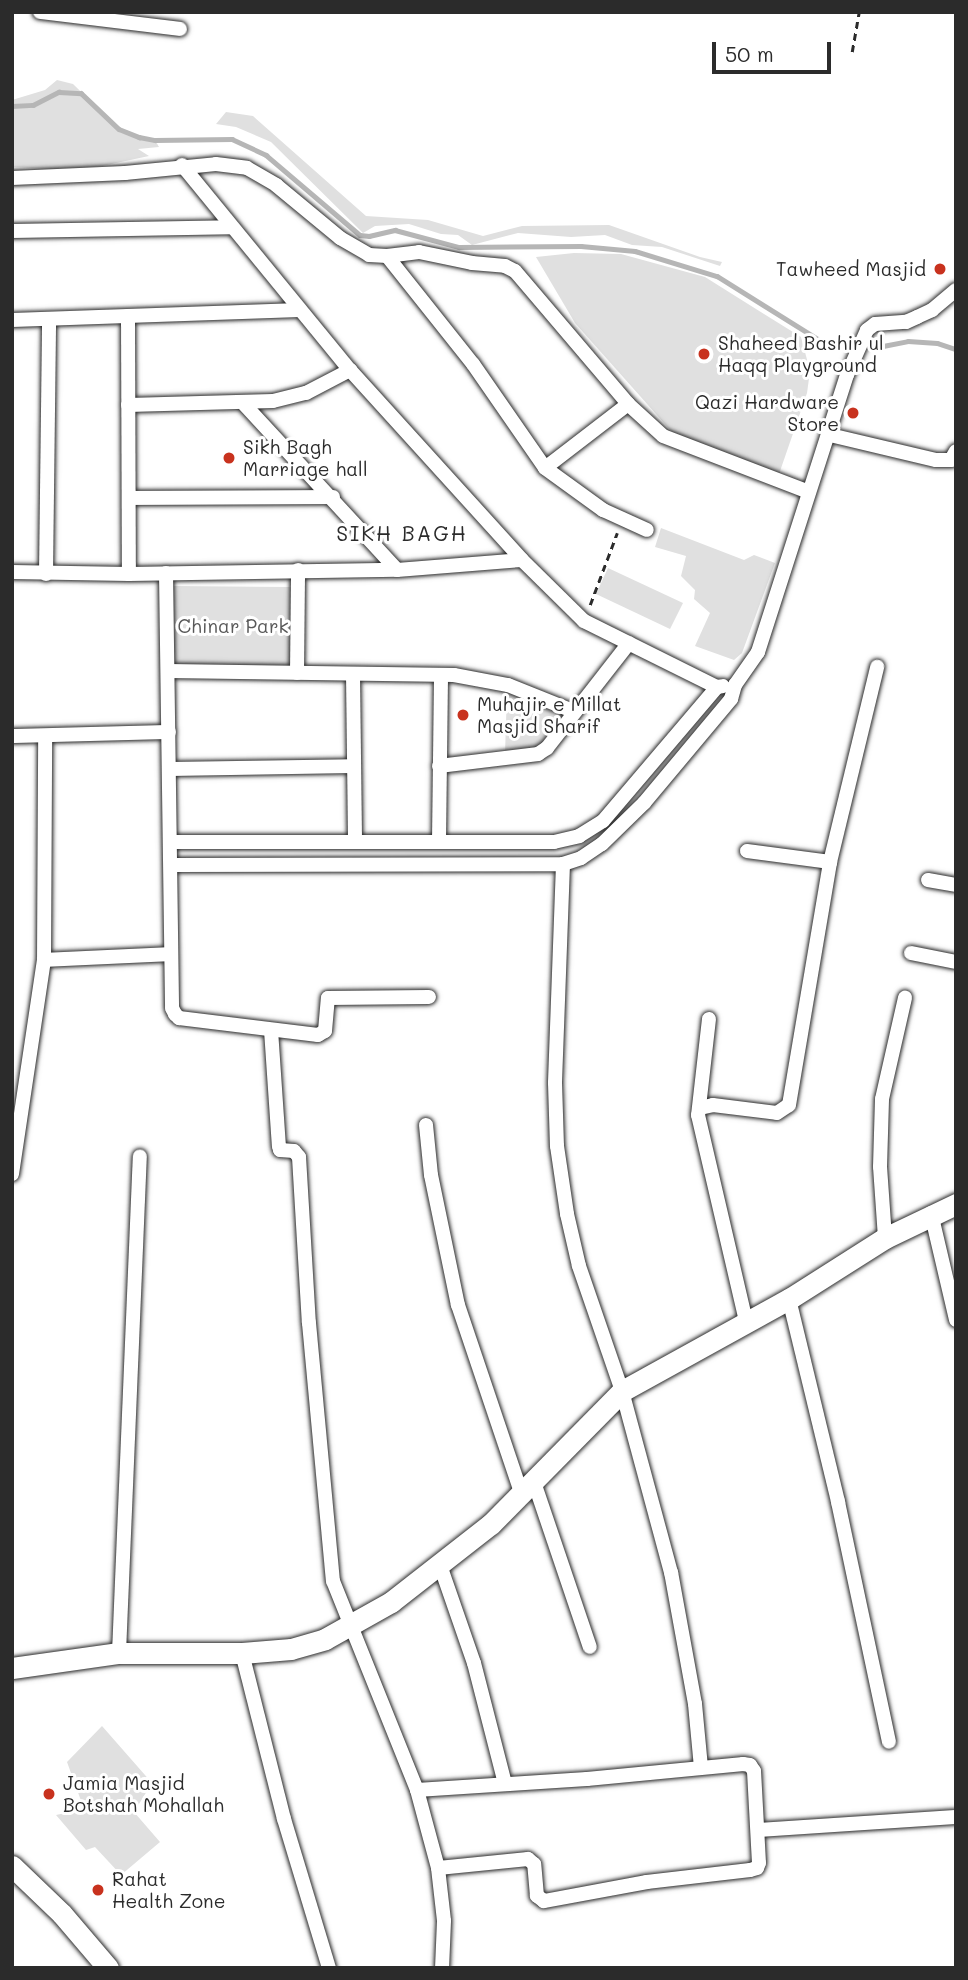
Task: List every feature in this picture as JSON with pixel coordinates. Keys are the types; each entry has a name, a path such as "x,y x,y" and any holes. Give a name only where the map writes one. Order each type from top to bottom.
{"street":[{"path":"40,12 180,29"},
{"path":"12,178 125,173 182,165 216,164 247,168 276,185 340,238 369,255 419,253 505,266 516,271 628,404 663,436 809,492"},
{"path":"182,165 350,370 522,560 584,621 717,687 735,685"},
{"path":"12,231 231,227"},
{"path":"387,256 473,364 545,468 577,493 622,520 647,530"},
{"path":"172,865 563,864 581,858 602,844 644,803 731,699 735,685 753,660 768,626 809,492 864,337 875,324 906,322 932,310 956,290"},
{"path":"12,320 300,310"},
{"path":"128,316 129,574"},
{"path":"46,574 49,319"},
{"path":"128,405 273,401 306,393 350,370"},
{"path":"243,403 333,497 397,570"},
{"path":"545,468 628,404"},
{"path":"830,435 936,460 951,460 956,451"},
{"path":"129,498 333,497"},
{"path":"12,572 129,574 397,570 522,560"},
{"path":"297,673 298,570"},
{"path":"166,573 172,842 171,954 175,1014 179,1018 322,1034 325,1031 325,1002 333,996 429,997"},
{"path":"439,766 538,754 547,748 629,643"},
{"path":"700,1108 713,1105 777,1113 789,1105 830,862 877,667"},
{"path":"169,671 441,675 508,685 575,712"},
{"path":"353,674 355,841"},
{"path":"439,841 441,675"},
{"path":"172,842 554,842 579,836 603,821 717,687"},
{"path":"12,736 169,732"},
{"path":"12,1174 44,960 45,736"},
{"path":"170,769 353,766"},
{"path":"747,851 830,862"},
{"path":"563,864 555,1055 557,1146 567,1214 579,1266 622,1391 671,1572 695,1704 701,1767"},
{"path":"928,880 956,885"},
{"path":"911,953 956,962"},
{"path":"44,960 171,954"},
{"path":"885,1238 880,1167 882,1099 905,998"},
{"path":"709,1019 698,1115 746,1321"},
{"path":"271,1030 279,1146 281,1150 294,1151 299,1157 309,1323 333,1580 417,1790 438,1868 443,1921 442,1968"},
{"path":"426,1125 439,1222 458,1305 590,1647"},
{"path":"119,1653 140,1156"},
{"path":"12,1668 119,1653 242,1653 290,1649 325,1639 391,1602 440,1565 528,1489 622,1391 789,1299 885,1238 931,1213 956,1204"},
{"path":"931,1213 956,1320"},
{"path":"789,1299 838,1502 889,1742"},
{"path":"440,1565 474,1663 505,1784"},
{"path":"242,1653 284,1819 329,1968"},
{"path":"417,1790 701,1767 750,1765 754,1771 758,1830 757,1868 647,1882 544,1901 537,1896 534,1864 528,1859 438,1868"},
{"path":"758,1830 956,1816"},
{"path":"12,1866 62,1914 108,1968"}],"path":[{"path":"852,52 859,12"},
{"path":"584,621 622,520"}],"green space":[{"path":"57,80 73,84 119,129 155,140 159,147 138,149 149,156 102,166 69,170 12,167 12,100 45,90"},
{"path":"226,112 253,116 366,216 428,220 483,236 522,226 609,225 722,262 720,266 662,247 632,245 605,235 571,237 518,233 472,245 458,235 441,234 409,224 375,226 363,233 271,142 236,127 216,124"},
{"name":"Shaheed Bashir ul Haqq Playground","path":"574,253 621,254 705,277 801,337 810,371 807,393 779,474 672,432 575,323 536,257"},
{"path":"661,528 744,560 754,555 775,563 742,653 734,660 695,646 710,613 694,599 695,590 681,576 686,556 655,547"},
{"path":"608,568 683,603 670,629 596,594"},
{"name":"Chinar Park","path":"173,586 293,587 293,666 174,666"},
{"path":"507,690 565,714 538,750 505,754"},
{"path":"102,1726 152,1783 134,1812 160,1842 121,1875 95,1847 86,1850 56,1815 84,1809 67,1762"}],"waterway":[{"path":"12,106 33,105 59,92 81,93 119,129 139,137 155,140 232,139 266,155 360,235 369,236 395,230 459,247 581,246 635,251 717,276 821,341 883,346 908,341 937,343 956,349"}],"place":[{"name":"Tawheed Masjid","path":"940,269"},
{"name":"Shaheed Bashir ul Haqq Playground","path":"704,354"},
{"name":"Qazi Hardware Store","path":"853,413"},
{"name":"Sikh Bagh Marriage hall","path":"229,458"},
{"name":"Muhajir e Millat Masjid Sharif","path":"463,715"},
{"name":"Jamia Masjid Botshah Mohallah","path":"49,1794"},
{"name":"Rahat Health Zone","path":"98,1890"}],"district":[{"name":"SIKH BAGH","path":"402,533"}]}
